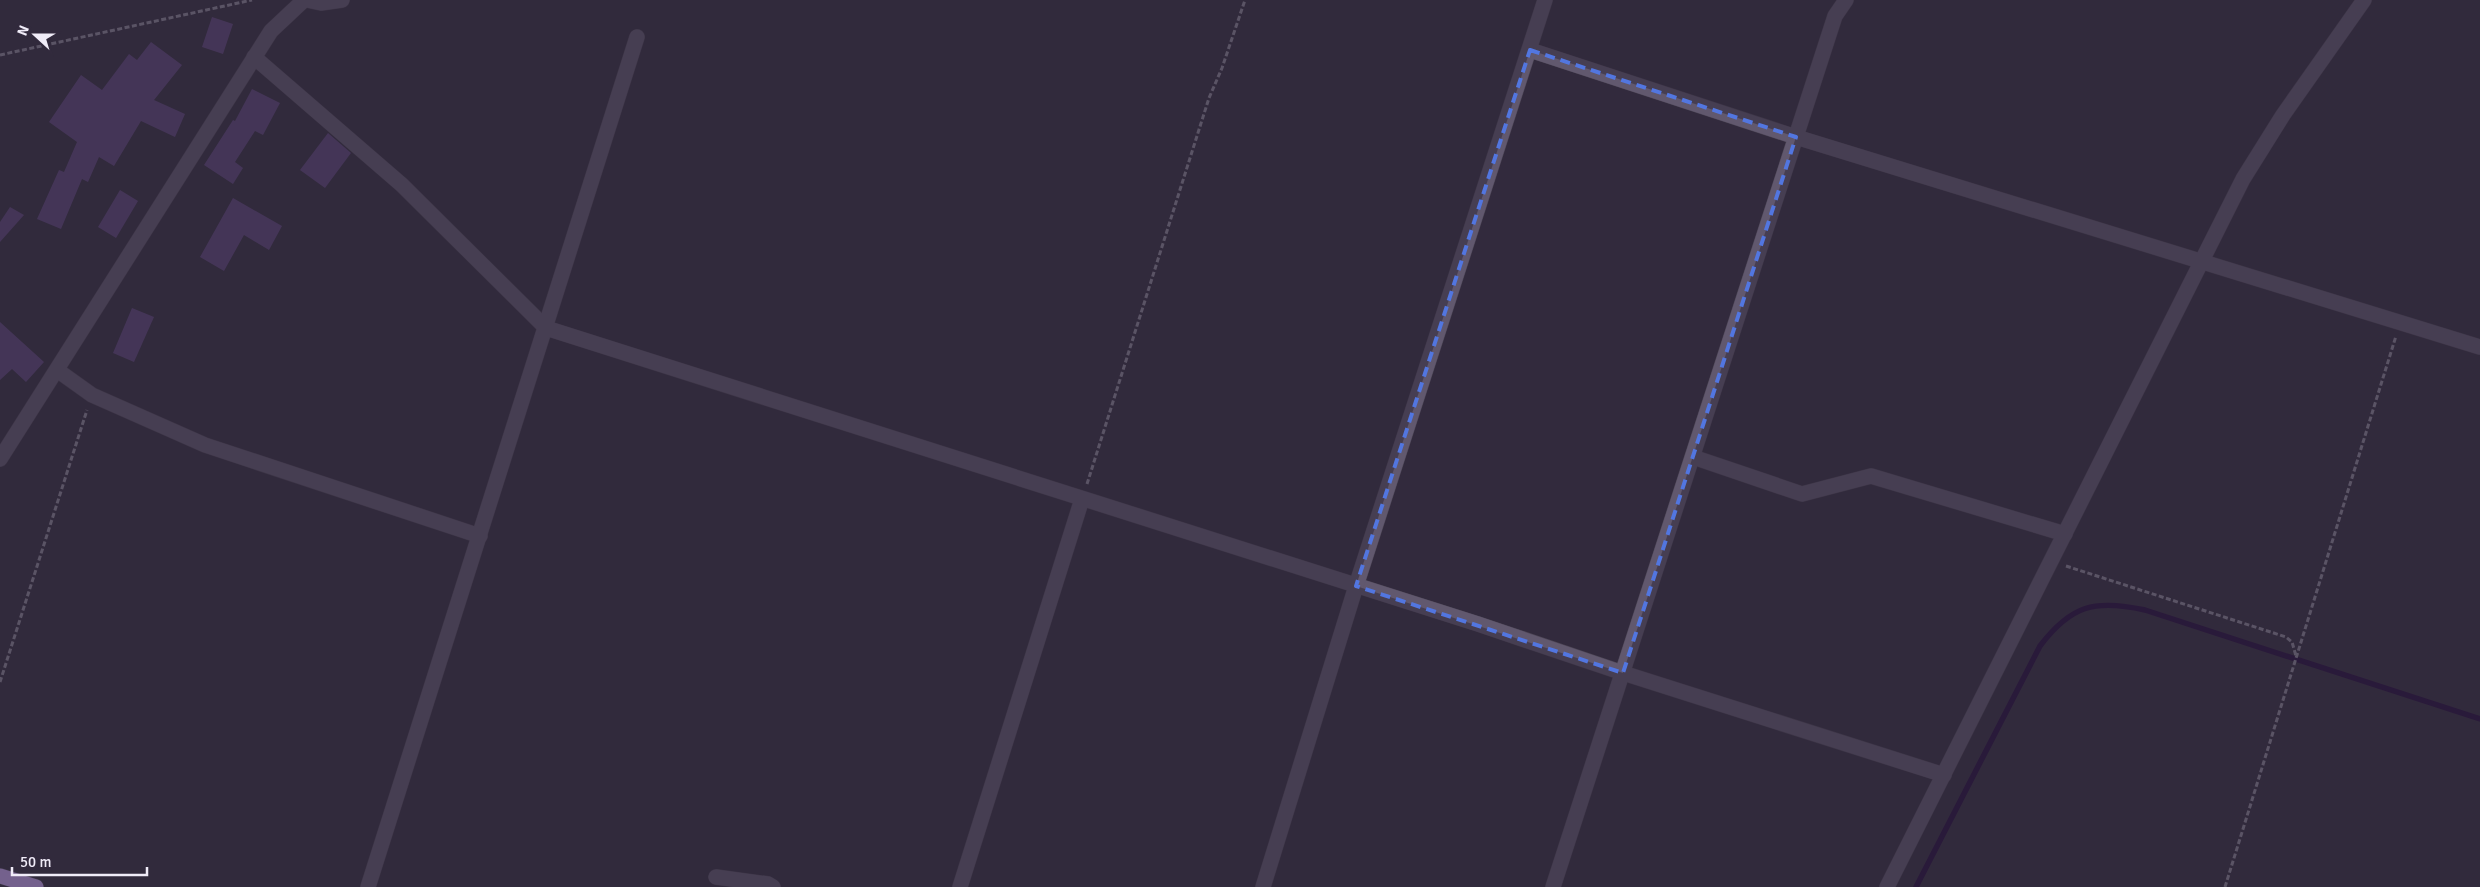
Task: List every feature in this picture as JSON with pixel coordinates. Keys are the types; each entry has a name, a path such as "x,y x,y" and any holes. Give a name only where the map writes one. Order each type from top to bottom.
{"highway":[{"path":"0,876 36,887"}],"street":[{"path":"0,459 271,31 305,0 321,3 342,0"},
{"path":"1263,887 1356,586 1545,0"},
{"path":"1553,887 1835,16 1846,0"},
{"path":"1887,887 2243,179 2282,115 2364,0"},
{"path":"368,887 637,37"},
{"path":"1530,50 1796,137 2480,347"},
{"path":"254,57 402,186 546,328 1082,500 1478,624 1623,673 1944,775"},
{"path":"57,370 92,395 205,445 480,536"},
{"path":"1693,457 1802,494 1871,476 2065,534"},
{"path":"960,887 1082,500"},
{"path":"716,877 768,884 773,887"}],"path":[{"path":"0,55 252,0"},
{"path":"1082,500 1209,98 1222,68 1245,0"},
{"path":"2225,887 2400,322"},
{"path":"0,682 92,395"},
{"path":"2052,561 2286,637 2292,642 2296,656"}],"highlighted area":[{"path":"1530,50 1796,137 1623,673 1356,586"}],"building":[{"path":"212,17 233,24 223,54 202,47"},
{"path":"151,42 182,65 154,100 185,114 175,137 141,121 114,166 99,157 88,182 82,179 61,229 37,219 59,170 64,172 77,142 49,122 81,75 102,90 129,54 137,60"},
{"path":"252,89 280,103 263,135 255,131 235,162 243,168 233,184 204,165 233,120 235,121"},
{"path":"328,133 351,153 325,188 300,170"},
{"path":"120,190 138,201 116,238 98,227"},
{"path":"233,198 282,226 269,250 244,235 224,271 200,257"},
{"path":"10,207 24,215 0,242 0,222"},
{"path":"132,308 154,317 134,362 113,353"},
{"path":"0,322 44,362 26,382 12,369 0,380"}],"waterway":[{"path":"1916,887 2040,646 2062,622 2085,608 2112,605 2145,610 2480,719"}]}
